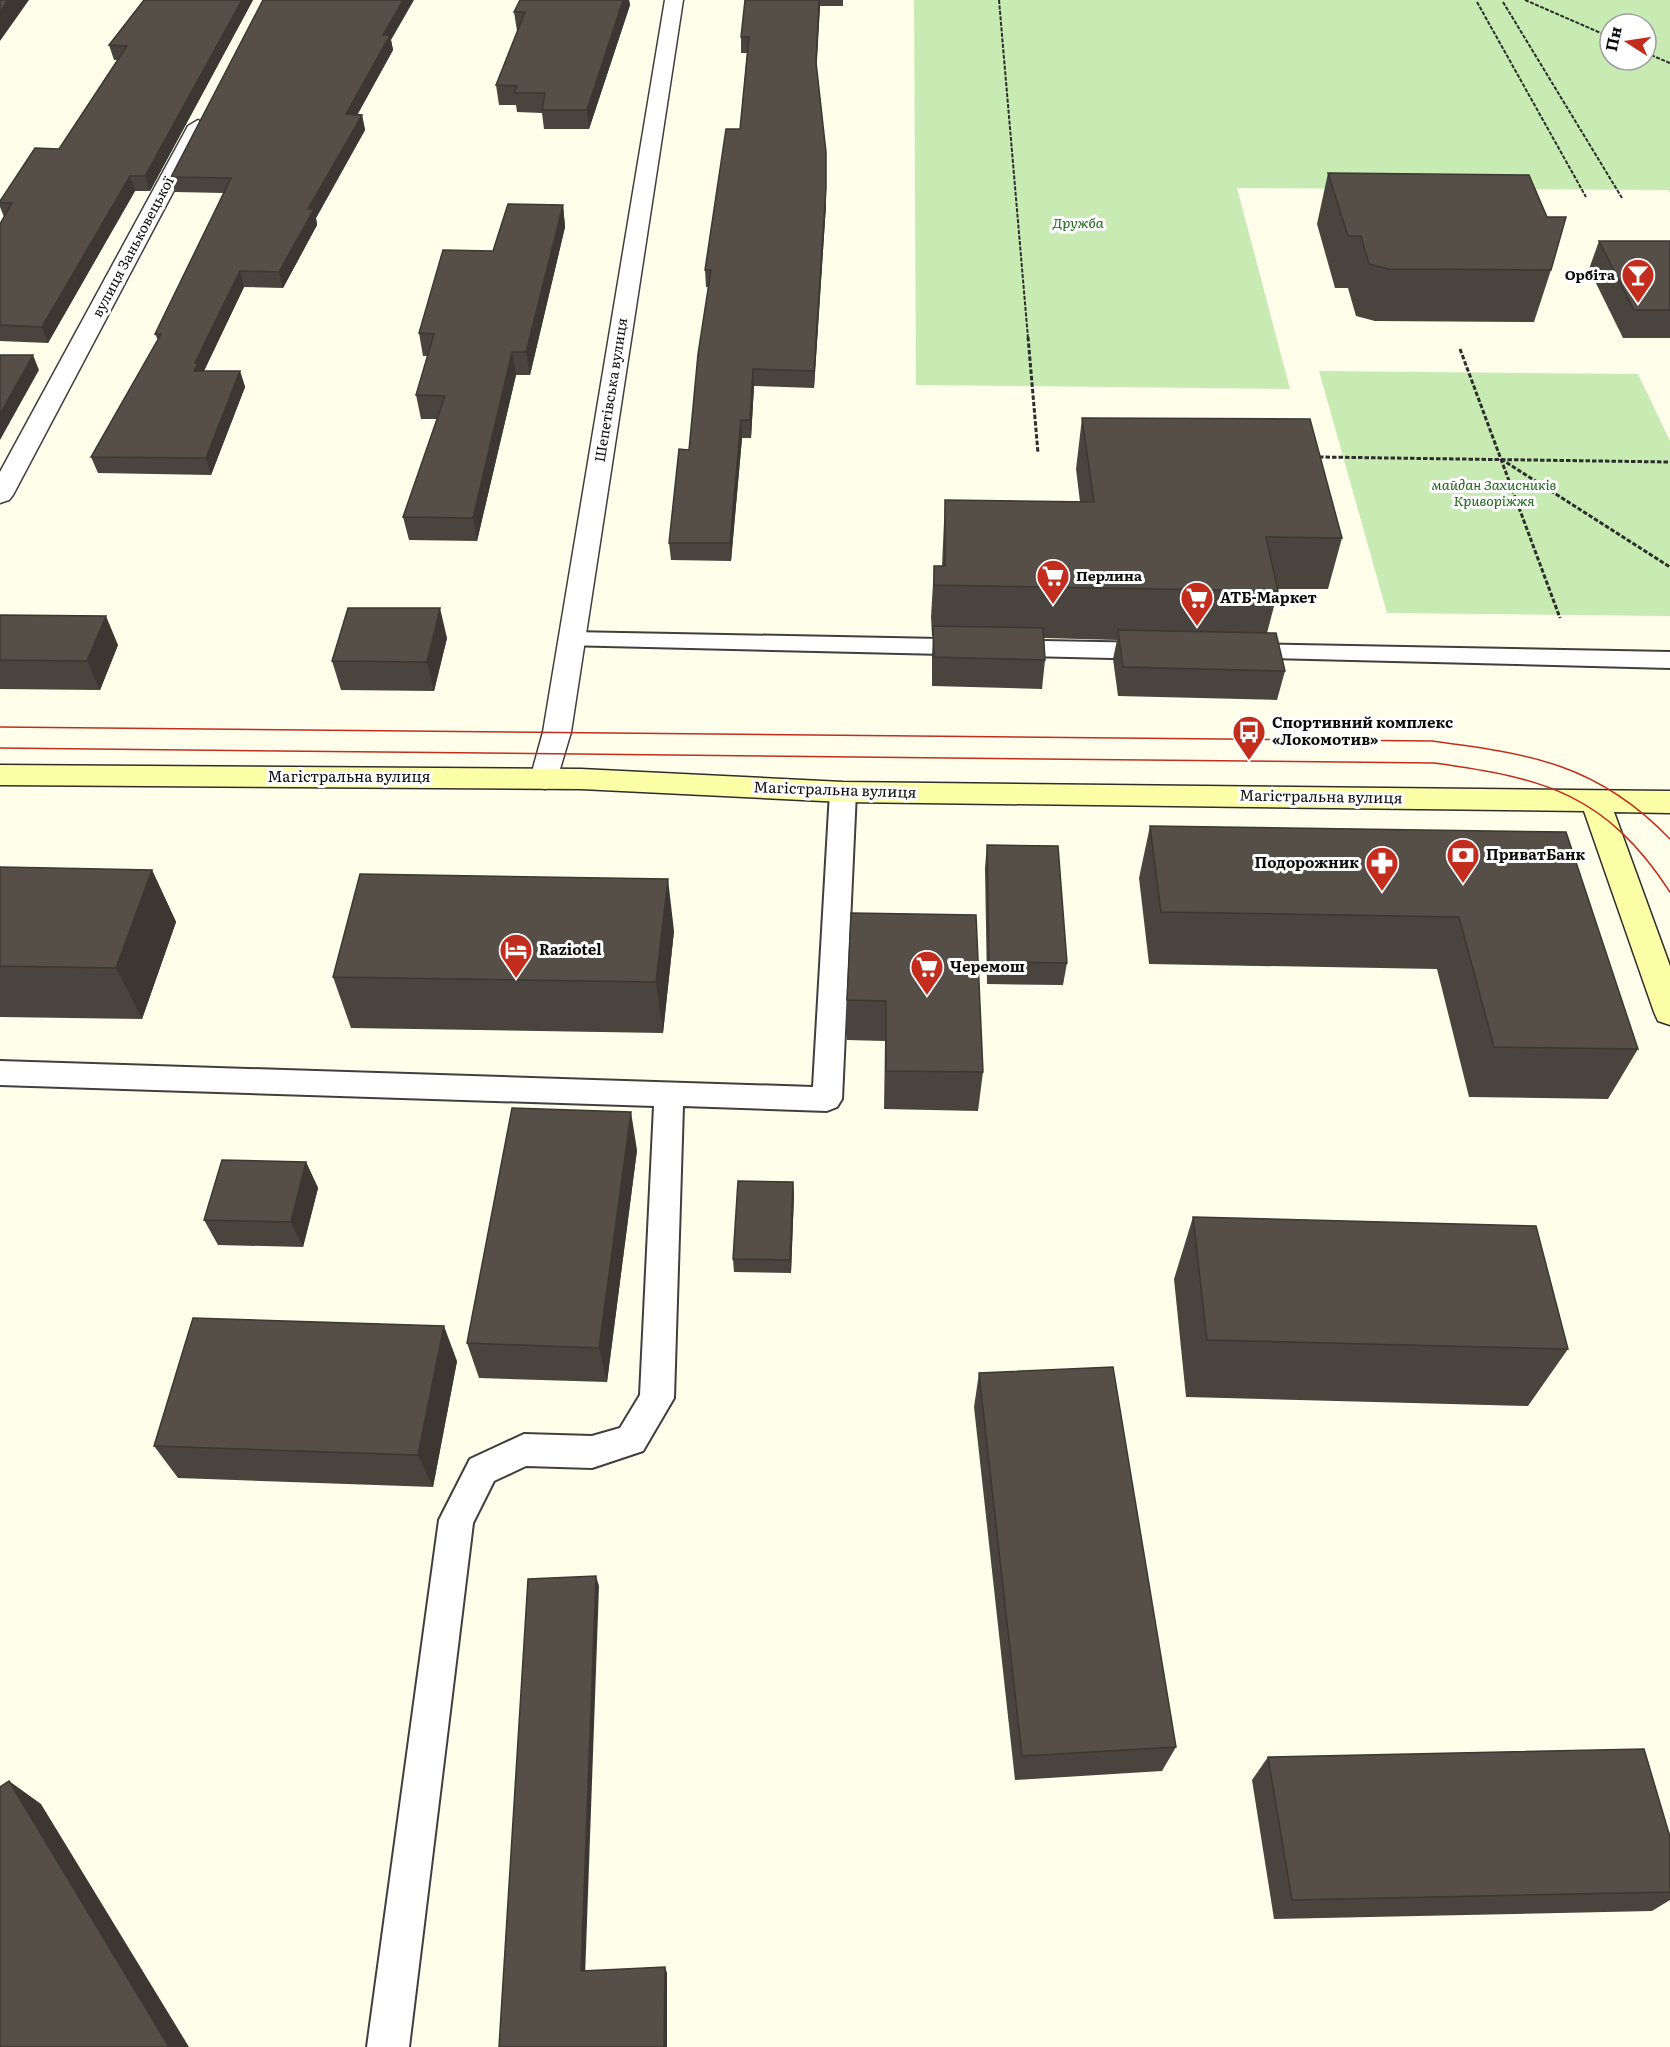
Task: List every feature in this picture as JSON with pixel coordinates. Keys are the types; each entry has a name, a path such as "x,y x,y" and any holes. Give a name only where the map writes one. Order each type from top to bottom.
{"main road":[{"name":"Магістральна вулиця","path":"0,775 545,779 843,792 1670,802"},
{"path":"1596,802 1670,1012"}],"street":[{"name":"Шепетівська вулиця","path":"545,779 553,753 674,0"},
{"name":"вулиця Заньковецької","path":"0,495 209,105"}],"lane":[{"path":"571,640 1181,651"},
{"path":"1216,652 1670,660"},
{"path":"0,1073 826,1099 843,792"},
{"path":"388,2047 456,1520 482,1470 524,1450 592,1452 631,1440 657,1398 669,1094"}],"path":[{"path":"999,0 1038,453"},
{"path":"1525,0 1598,32"},
{"path":"1476,2 1586,197"},
{"path":"1503,2 1622,198"},
{"path":"1460,349 1575,658"},
{"path":"1320,457 1670,462"},
{"path":"1501,459 1670,567"}],"green space":[{"name":"Дружба","path":"914,0 1670,0 1670,193 1668,190 1237,188 1290,389 916,385"},
{"name":"майдан Захисників Криворіжжя","path":"1319,371 1638,374 1670,441 1670,616 1387,613"}],"building":[{"path":"0,0 8,0 0,12"},
{"path":"144,0 242,0 145,176 130,176 42,327 0,325 0,224 12,203 0,203 0,201 35,148 59,149 127,46 109,45"},
{"path":"263,0 403,0 383,35 390,35 346,114 362,115 308,209 314,209 279,272 240,271 195,363 198,363 194,371 240,371 206,458 91,457 161,334 155,334 231,178 171,177"},
{"path":"520,0 623,0 587,110 542,110 545,93 514,93 517,86 496,85 525,12 514,12"},
{"path":"745,0 819,0 816,62 826,152 826,188 814,371 753,369 750,420 741,420 730,543 669,543 679,449 689,450 698,354 711,270 705,270 726,129 740,129 749,37 741,37"},
{"path":"1328,173 1529,175 1547,217 1566,217 1551,270 1389,269 1369,264 1361,236 1348,236"},
{"path":"508,204 563,205 526,352 512,352 473,518 403,517 445,396 416,395 434,334 419,333 443,250 493,251"},
{"path":"1599,241 1670,241 1670,310 1634,310"},
{"path":"0,355 33,355 0,414"},
{"path":"1082,418 1310,419 1342,538 1266,537 1278,591 934,585 934,566 945,566 945,500 1094,502"},
{"path":"348,608 440,608 427,662 332,661"},
{"path":"0,615 106,616 87,661 0,660"},
{"path":"933,626 1043,628 1045,660 934,657"},
{"path":"1118,630 1276,633 1285,671 1123,667"},
{"path":"1150,826 1566,832 1638,1049 1494,1047 1459,917 1161,912"},
{"path":"987,845 1058,846 1067,963 989,962"},
{"path":"0,867 152,870 116,968 0,966"},
{"path":"360,874 668,879 656,982 333,977"},
{"path":"851,913 976,915 983,1072 886,1071 886,1001 847,1000"},
{"path":"512,1108 631,1112 599,1348 467,1343"},
{"path":"222,1160 306,1162 291,1222 204,1220"},
{"path":"738,1181 793,1182 790,1260 733,1259"},
{"path":"1193,1217 1536,1226 1568,1349 1207,1340"},
{"path":"193,1318 444,1326 418,1455 154,1446"},
{"path":"1113,1367 1176,1747 1022,1756 979,1373"},
{"path":"596,1576 581,1971 665,1967 664,2047 499,2047 528,1579"},
{"path":"1644,1749 1670,1837 1670,1892 1292,1900 1268,1757"},
{"path":"9,1781 169,2047 0,2047 0,1787"}],"tram line":[{"path":"0,727 1432,741 1532,758 1589,778 1643,814 1670,839"},
{"path":"0,748 1434,763 1509,776 1570,796 1596,812 1622,833 1646,859 1670,892"}],"place":[{"name":"Орбіта","path":"1638,304"},
{"name":"Перлина","path":"1053,605"},
{"name":"АТБ-Маркет","path":"1197,627"},
{"name":"Спортивний комплекс «Локомотив»","path":"1249,761"},
{"name":"ПриватБанк","path":"1463,884"},
{"name":"Подорожник","path":"1382,892"},
{"name":"Raziotel","path":"516,979"},
{"name":"Черемош","path":"927,996"}]}
